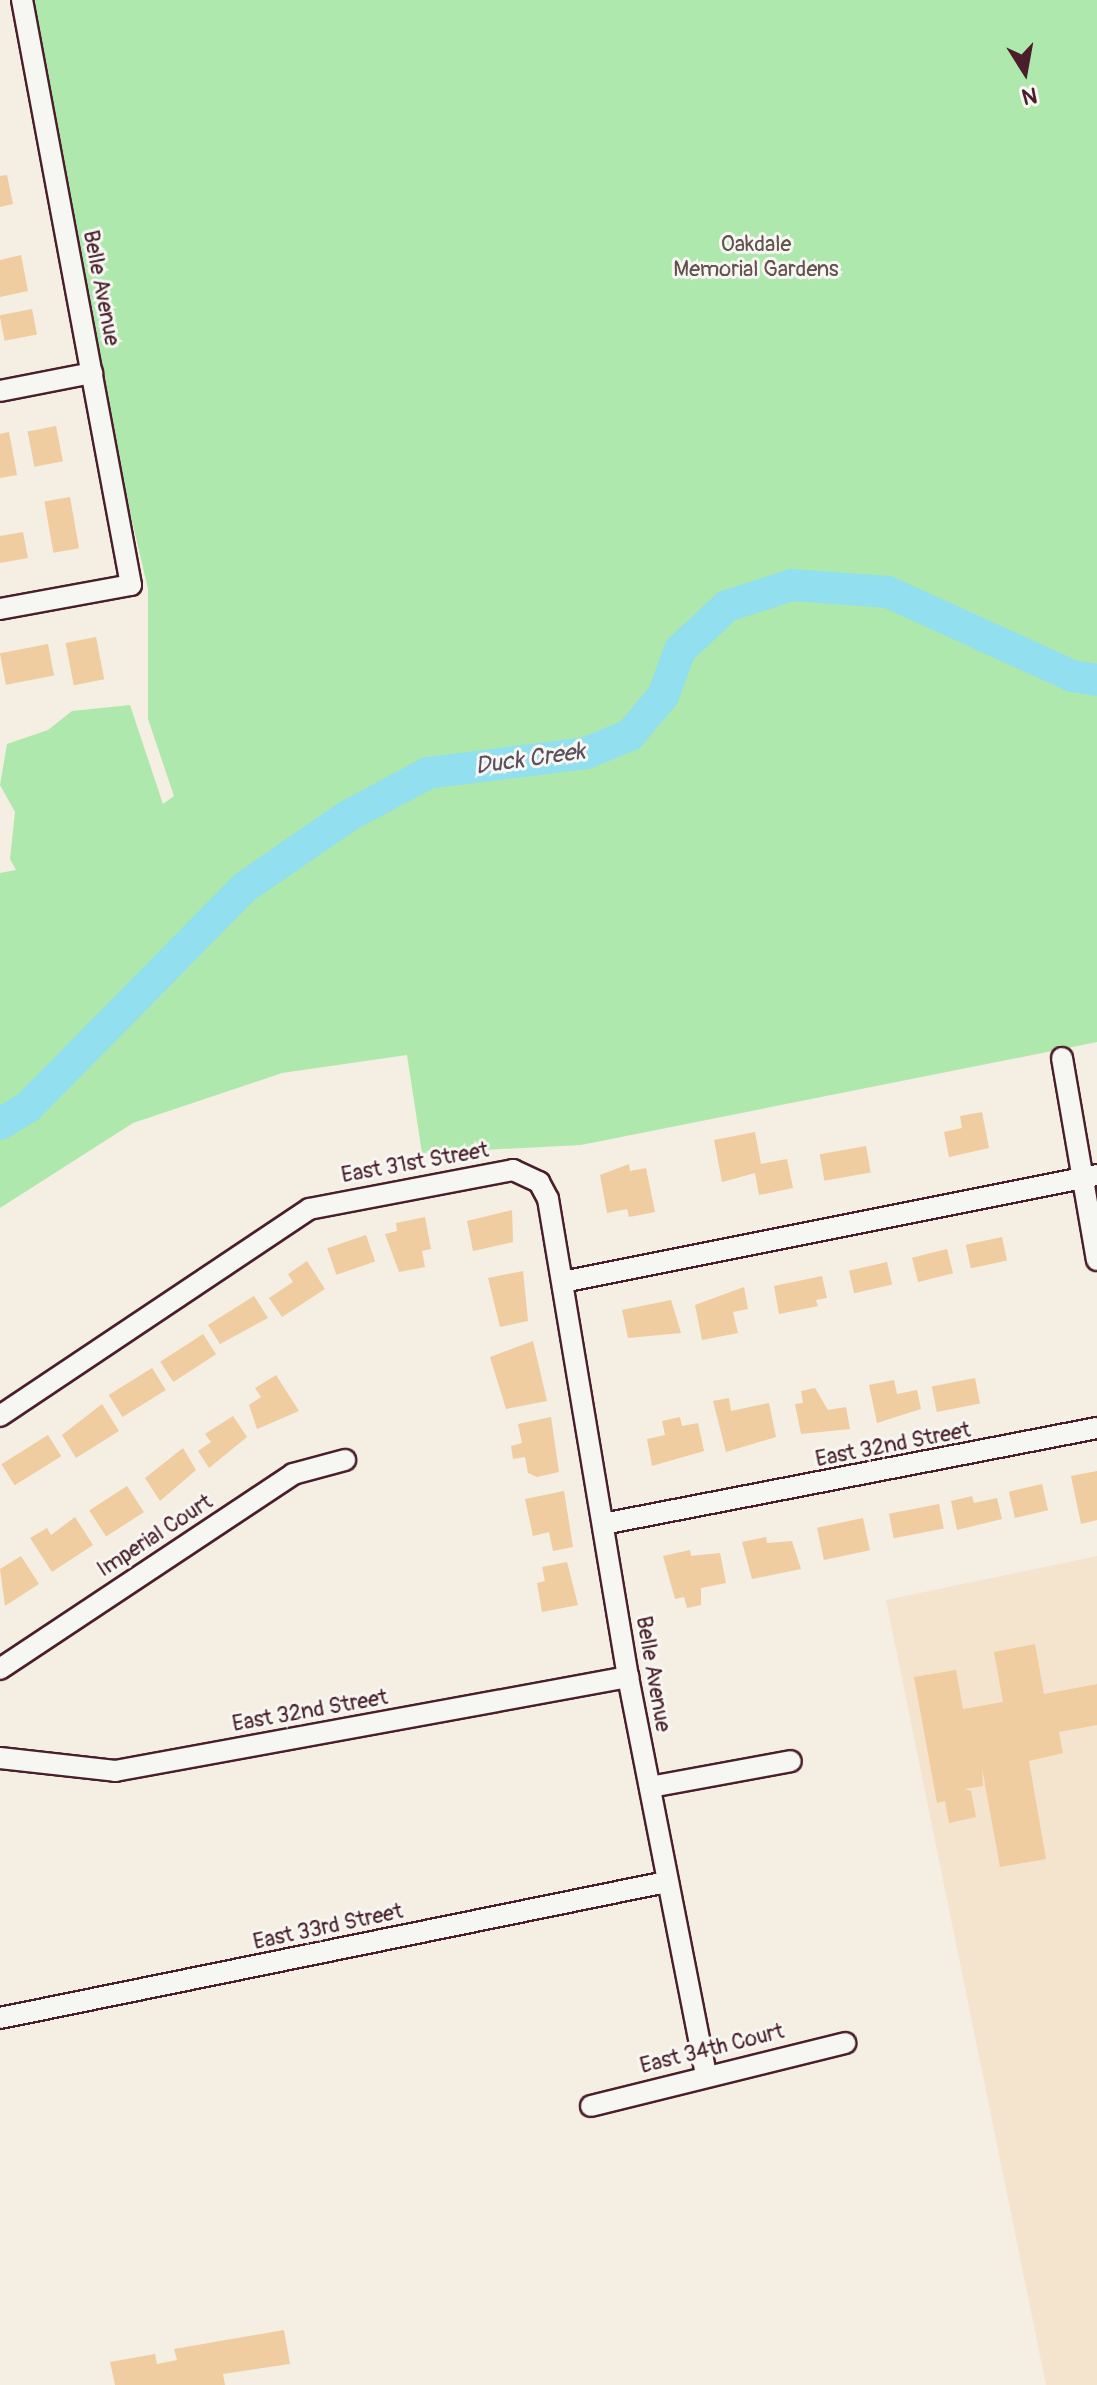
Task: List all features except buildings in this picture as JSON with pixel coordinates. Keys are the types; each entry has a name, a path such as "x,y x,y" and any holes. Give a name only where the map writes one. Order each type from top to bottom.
{"street":[{"name":"Belle Avenue","path":"0,609 131,585 22,0"},
{"path":"0,391 92,373"},
{"path":"1062,1058 1090,1177 1097,1260"},
{"name":"East 31st Street","path":"0,1416 293,1217 341,1199 513,1170 529,1175 548,1199 563,1282"},
{"path":"563,1282 1090,1177"},
{"name":"Belle Avenue","path":"563,1282 628,1677 706,2073"},
{"name":"East 32nd Street","path":"603,1524 1097,1428"},
{"name":"Imperial Court","path":"0,1669 293,1474 345,1460"},
{"name":"East 32nd Street","path":"0,1758 115,1771 628,1677"},
{"path":"650,1787 791,1761"},
{"name":"East 33rd Street","path":"0,2018 666,1882"},
{"name":"East 34th Court","path":"591,2106 706,2073 845,2043"}],"shaded area":[{"path":"1097,1556 1097,2385 1046,2385 886,1600"}],"green space":[{"name":"Oakdale Memorial Gardens","path":"30,0 1097,0 1097,1042 581,1145 422,1153 407,1055 282,1073 133,1123 0,1208 0,873 16,870 10,859 15,812 0,785 7,744 48,730 72,711 130,705 163,804 174,796 148,719 148,589 111,431"}],"waterway":[{"name":"Duck Creek","path":"0,1124 28,1107 245,887 348,816 428,773 586,753 630,735 663,696 680,650 727,606 792,585 888,592 1072,676 1097,680"}]}
